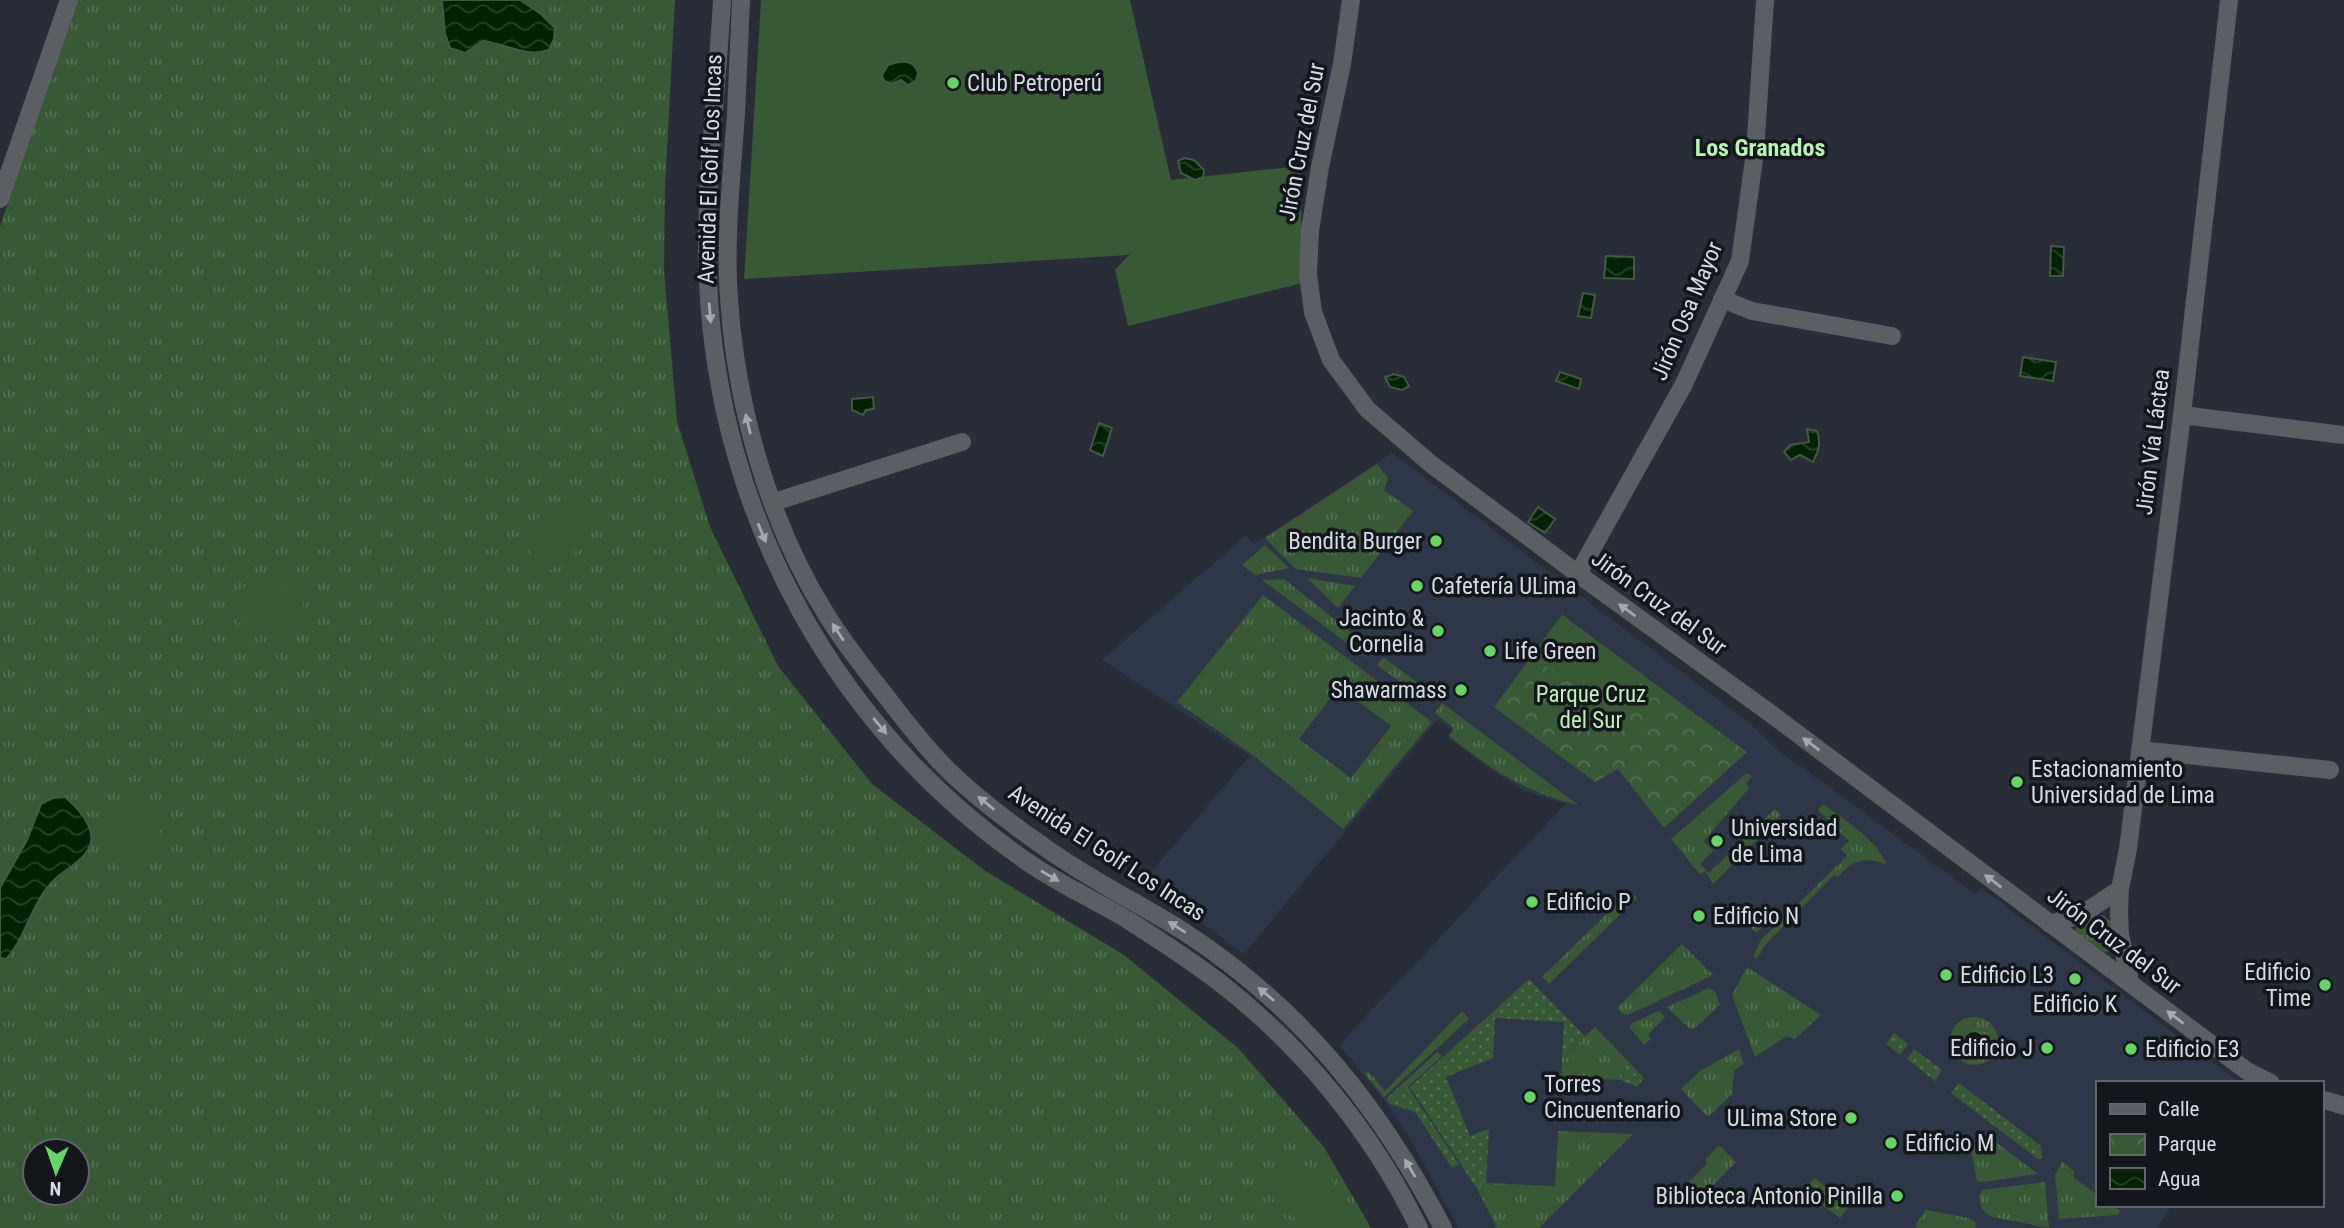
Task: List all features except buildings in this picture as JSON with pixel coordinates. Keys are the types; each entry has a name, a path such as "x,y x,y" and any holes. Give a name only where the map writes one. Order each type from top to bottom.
{"street":[{"path":"0,199 69,0"},
{"name":"Avenida El Golf Los Incas","path":"722,0 708,232 708,281 717,378 730,441 755,516 806,624 830,663 861,704 899,749 970,820 1034,867 1126,919 1218,981 1295,1051 1357,1123 1408,1205 1419,1228"},
{"name":"Avenida El Golf Los Incas","path":"741,0 728,237 728,282 740,389 751,434 789,543 824,611 853,656 914,735 985,803 1036,841 1233,966 1309,1034 1374,1112 1443,1228"},
{"name":"Jirón Cruz del Sur","path":"1351,0 1342,64 1320,167 1310,231 1308,274 1313,312 1320,333 1332,360 1367,409 1432,464 1578,575 1778,719 2247,1072 2267,1081"},
{"name":"Jirón Osa Mayor","path":"1578,575 1684,384 1740,261 1755,152 1765,0"},
{"name":"Jirón Vía Láctea","path":"2130,982 2120,934 2120,888 2128,849 2182,415 2229,0"},
{"path":"1722,299 1752,311 1892,336"},
{"path":"2182,415 2344,435"},
{"path":"774,502 962,442"},
{"path":"2140,750 2330,770"},
{"path":"2050,924 2081,915 2120,888"},
{"path":"2323,1100 2344,1106"}],"shaded area":[{"name":"Universidad de Lima","path":"1392,453 1732,710 1773,746 1975,894 1981,888 2237,1081 2096,1081 2096,1207 2171,1207 2157,1228 1459,1228 1410,1139 1383,1099 1339,1045 1565,804 1527,792 1494,772 1447,737 1452,730 1438,719 1244,954 1195,918 1140,885 1250,756 1102,660 1245,536 1254,544"}],"green space":[{"path":"78,0 675,0 665,188 664,270 677,421 710,527 778,666 872,784 984,870 1124,955 1238,1048 1324,1147 1371,1228 0,1228 0,226"},
{"name":"Club Petroperú","path":"761,0 1130,0 1171,180 1300,166 1303,283 1128,326 1115,270 1129,255 744,279"},
{"path":"1377,464 1388,478 1384,490 1413,511 1361,578 1296,569 1265,538"},
{"path":"562,503 588,510 592,532 577,550 543,576 521,529"},
{"path":"1265,545 1289,568 1255,575 1242,565"},
{"path":"259,578 285,583 303,596 303,613 285,627 270,634 253,631 234,618 231,602 239,591"},
{"path":"1307,578 1355,586 1338,608"},
{"path":"1284,579 1372,649 1366,657 1262,580"},
{"path":"1263,595 1432,722 1343,829 1254,756 1177,702","holes":["1339,687 1391,726 1351,778 1299,739"]},
{"name":"Parque Cruz del Sur","path":"1562,615 1747,752 1664,828 1618,769 1595,782 1494,707"},
{"path":"1562,615 1645,676 1615,716 1532,655"},
{"path":"1383,657 1426,689 1420,697 1377,665"},
{"path":"1442,703 1578,805 1541,794 1509,778 1449,736 1454,728 1435,713"},
{"path":"1747,773 1752,776 1746,784 1749,788 1704,841 1713,851 1700,864 1709,873 1775,809 1781,816 1713,884 1705,871 1700,874 1671,839"},
{"path":"111,800 140,807 160,823 160,847 140,873 119,869 111,850 103,814"},
{"path":"1823,804 1866,837 1887,864 1860,861 1849,866 1838,877 1834,875 1765,945 1757,959 1753,956 1761,940 1847,856 1841,849 1849,841 1818,810"},
{"path":"1630,891 1637,898 1549,984 1542,977"},
{"path":"1739,904 1762,927 1756,933 1733,909"},
{"path":"2103,915 2111,922 2113,945 2109,951 2104,952 2075,931 2077,924"},
{"path":"1682,944 1713,975 1628,1015 1623,1014 1617,1008"},
{"path":"1747,967 1821,1015 1795,1039 1787,1036 1755,1057 1732,995"},
{"path":"1529,979 1585,1036 1562,1058 1564,1022 1495,1018 1493,1058 1446,1077 1470,1136 1489,1129 1486,1183 1477,1189 1410,1087"},
{"path":"1709,988 1715,991 1720,1005 1694,1029 1690,1029 1667,1007"},
{"path":"1462,1011 1469,1019 1384,1097 1365,1074 1368,1071 1385,1091"},
{"path":"1659,1011 1665,1017 1648,1035 1651,1039 1644,1045 1629,1027 1632,1023"},
{"path":"1974,1017 1991,1024 1998,1041 1991,1058 1974,1065 1957,1058 1950,1041 1957,1024"},
{"path":"1975,1025 1989,1035 1986,1051 1972,1057 1959,1047 1961,1032"},
{"path":"1595,1027 1628,1061 1621,1080 1561,1077 1562,1058"},
{"path":"1894,1033 1908,1044 1900,1055 1886,1044"},
{"path":"1739,1049 1744,1064 1734,1070 1732,1094 1708,1117 1681,1089 1700,1071"},
{"path":"1914,1049 1942,1070 1935,1081 1907,1059"},
{"path":"1437,1052 1442,1056 1408,1087 1459,1164 1452,1168 1415,1112 1390,1104 1386,1099"},
{"path":"1628,1061 1644,1078 1637,1087 1621,1080"},
{"path":"1959,1083 2041,1146 2042,1158 2038,1159 1951,1093"},
{"path":"1558,1131 1633,1134 1539,1228 1497,1228 1477,1189 1486,1183 1555,1186"},
{"path":"1984,1133 2038,1174 1977,1181 1971,1150"},
{"path":"1719,1145 1736,1162 1699,1199 1684,1187 1707,1164 1705,1160"},
{"path":"1297,1161 1331,1179 1347,1205 1347,1228 1308,1228 1283,1210 1267,1192 1271,1174"},
{"path":"2062,1162 2074,1171 2073,1177 2096,1194 2096,1207 2115,1207 2120,1211 2118,1215 2059,1219 2055,1175"},
{"path":"1814,1178 1850,1205 1840,1218 1804,1191"},
{"path":"2045,1182 2049,1228 1992,1217 1982,1209 1979,1197 1982,1190"},
{"path":"1926,1210 1969,1218 1975,1222 1976,1228 1918,1228 1915,1225"}],"water":[{"path":"442,0 520,0 541,14 555,28 554,39 549,50 541,52 524,51 483,41 465,53 450,48 445,34"},
{"path":"908,62 915,67 918,73 916,81 908,85 901,80 892,84 884,81 882,75 888,65"},
{"path":"1184,158 1194,160 1204,170 1203,177 1195,180 1181,173 1178,161"},
{"path":"2051,246 2064,247 2063,276 2050,276"},
{"path":"1606,256 1634,257 1634,279 1604,278"},
{"path":"1583,293 1595,295 1591,318 1578,316"},
{"path":"2023,357 2056,362 2053,381 2020,376"},
{"path":"1560,372 1581,379 1579,389 1556,381"},
{"path":"1394,374 1404,377 1409,386 1402,390 1390,387 1385,377"},
{"path":"873,397 874,409 866,410 863,415 852,410 852,399"},
{"path":"1099,423 1112,428 1103,456 1090,450"},
{"path":"1807,429 1817,431 1818,435 1819,447 1813,462 1800,455 1791,460 1784,452 1790,445 1809,442"},
{"path":"1538,507 1555,519 1545,533 1528,522"},
{"path":"65,797 79,811 90,829 89,848 81,859 46,889 13,950 6,959 0,958 0,888 27,840 41,804 52,798"},
{"path":"1974,1031 1981,1034 1984,1041 1981,1048 1974,1051 1967,1048 1964,1041 1967,1034"}],"place":[{"name":"Club Petroperú","path":"953,83"},
{"name":"Bendita Burger","path":"1436,541"},
{"name":"Cafetería ULima","path":"1417,586"},
{"name":"Jacinto & Cornelia","path":"1438,631"},
{"name":"Life Green","path":"1490,651"},
{"name":"Shawarmass","path":"1461,690"},
{"name":"Estacionamiento Universidad de Lima","path":"2017,782"},
{"name":"Universidad de Lima","path":"1717,841"},
{"name":"Edificio P","path":"1532,902"},
{"name":"Edificio N","path":"1699,916"},
{"name":"Edificio L3","path":"1946,975"},
{"name":"Edificio K","path":"2075,979"},
{"name":"Edificio Time","path":"2325,985"},
{"name":"Edificio J","path":"2047,1048"},
{"name":"Edificio E3","path":"2131,1049"},
{"name":"Torres Cincuentenario","path":"1530,1097"},
{"name":"ULima Store","path":"1851,1118"},
{"name":"Edificio M","path":"1891,1143"},
{"name":"Biblioteca Antonio Pinilla","path":"1897,1196"}],"district":[{"name":"Los Granados","path":"1760,148"}]}
